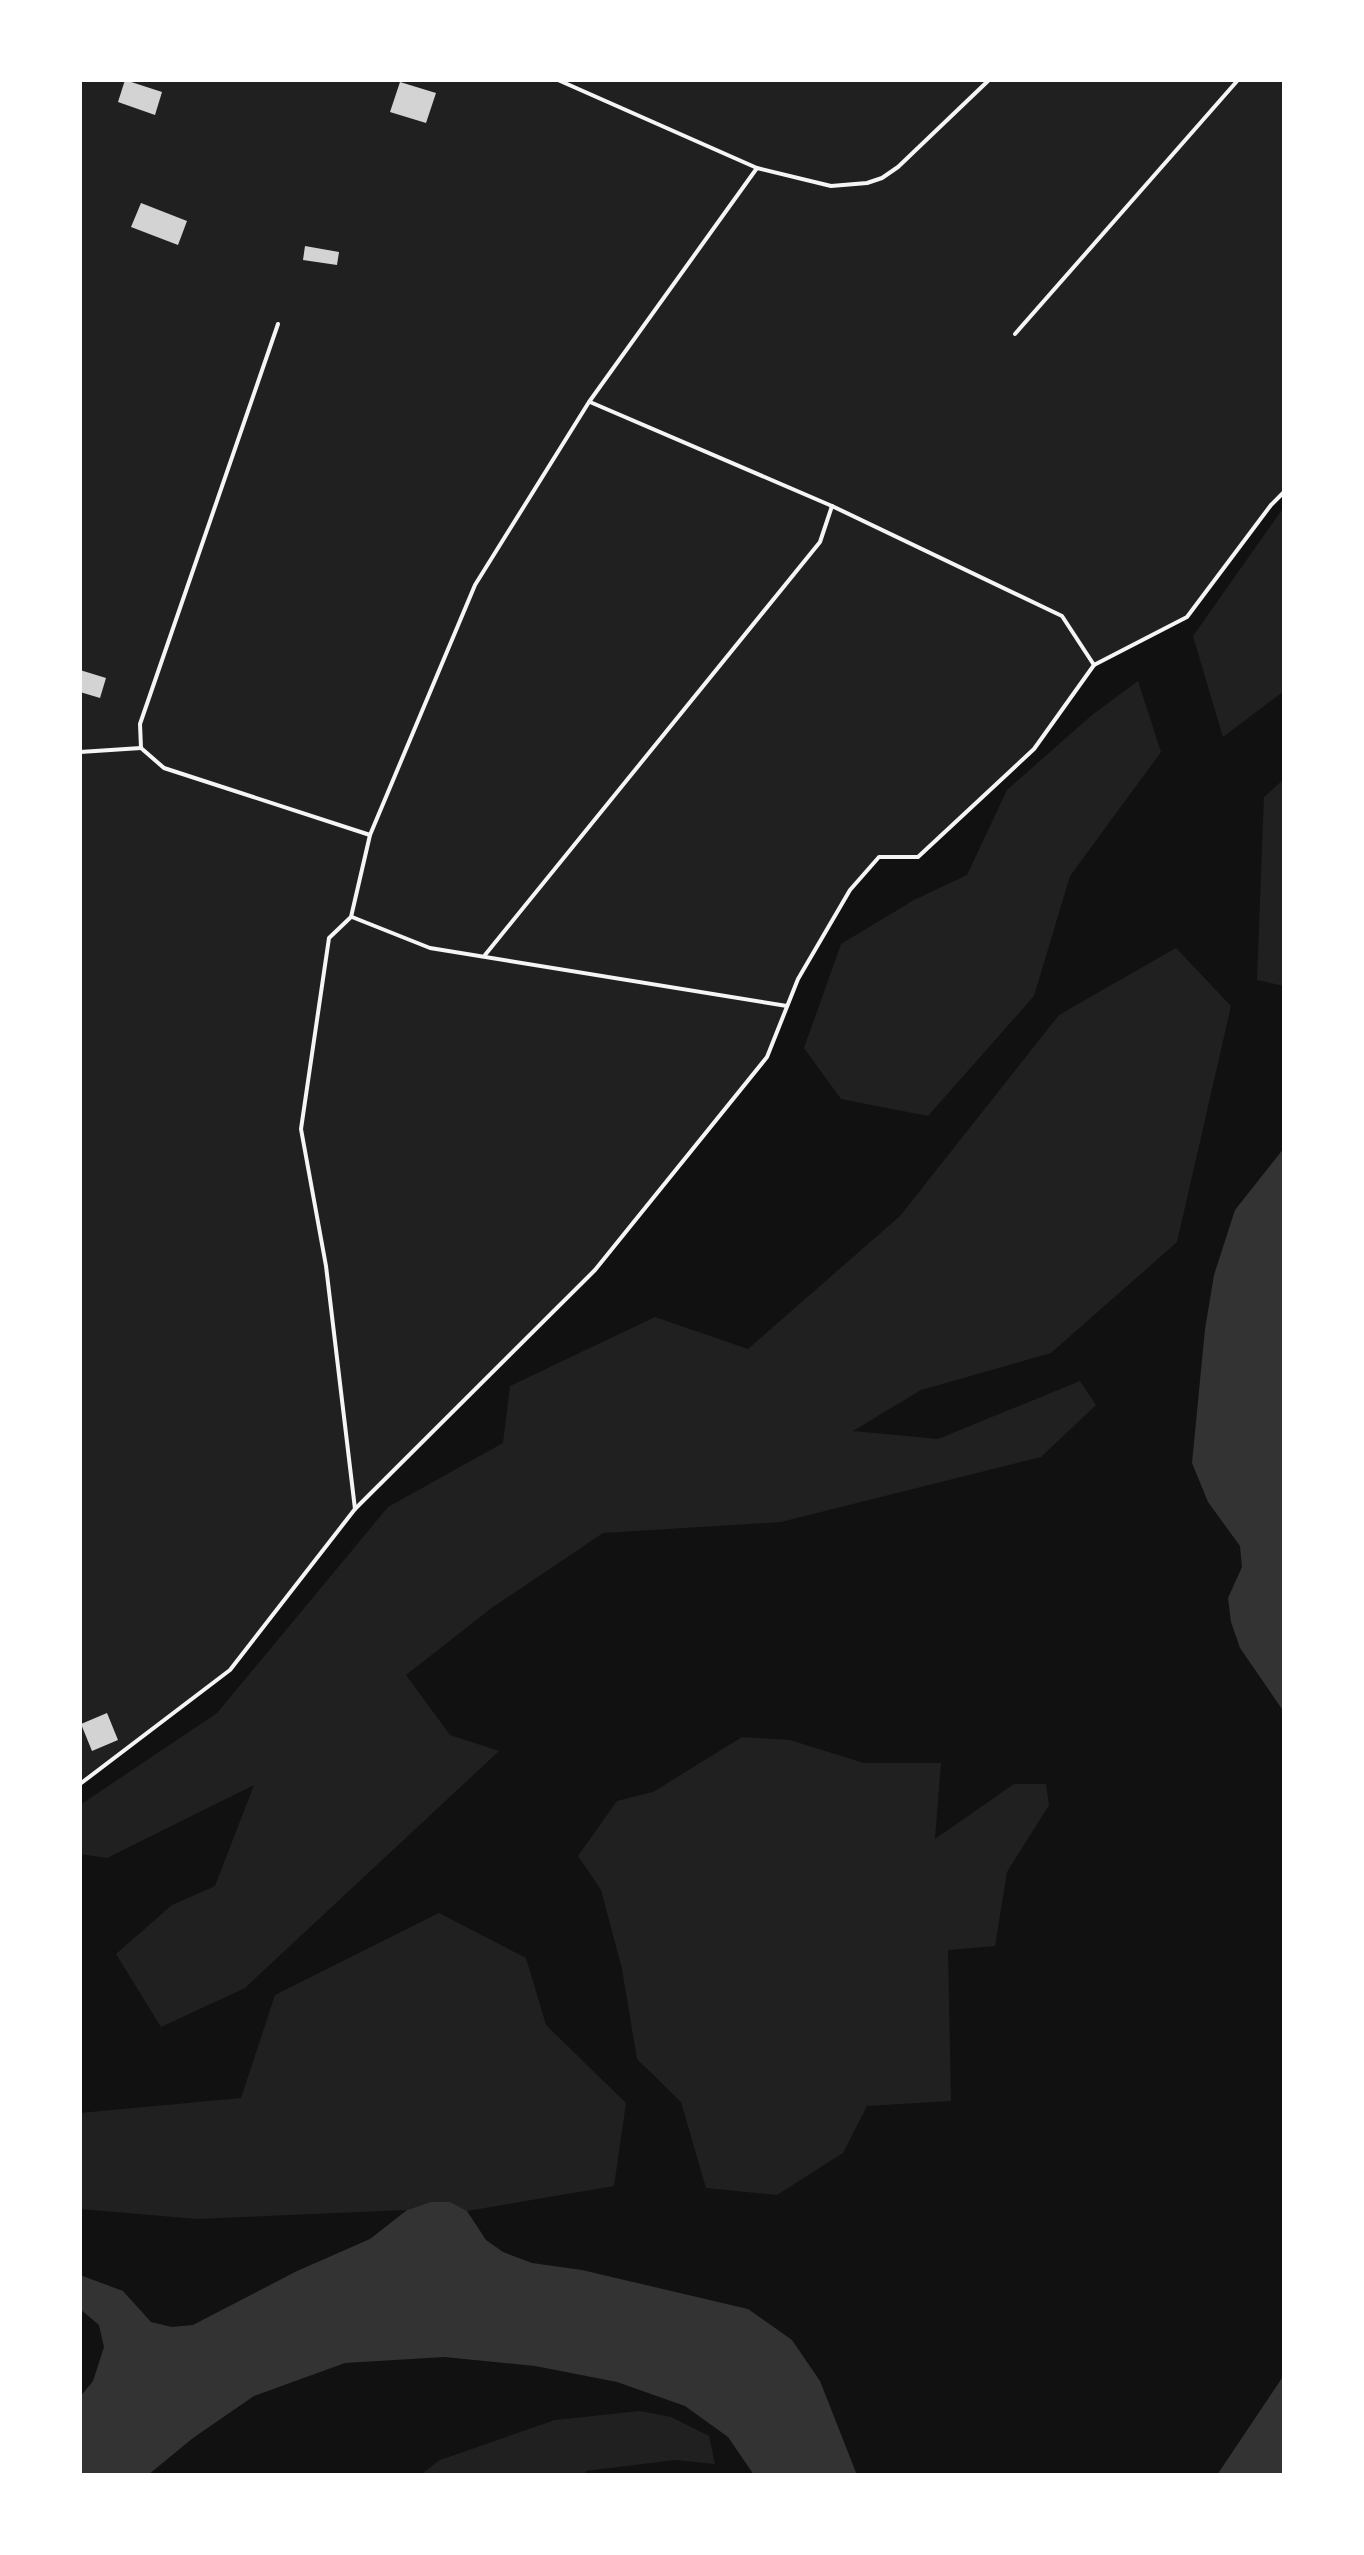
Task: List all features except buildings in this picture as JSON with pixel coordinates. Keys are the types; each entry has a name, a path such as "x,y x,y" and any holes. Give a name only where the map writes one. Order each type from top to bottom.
{"lane":[{"path":"558,80 757,168 831,186 867,183 882,178 898,167 989,80"},
{"path":"1015,334 1238,80"},
{"path":"355,1509 326,1266 301,1129 329,938 351,917 370,835 475,585 589,402 757,168"},
{"path":"141,748 140,724 278,324"},
{"path":"589,402 832,506 1062,616 1094,665"},
{"path":"80,1784 230,1670 355,1509 595,1270 767,1057 798,979 850,890 879,857 918,857 1034,749 1094,665 1187,617 1284,492"},
{"path":"485,955 820,542 832,506"},
{"path":"80,752 141,748 164,768 370,835"},
{"path":"351,917 430,948 787,1006"}],"shaded area":[{"path":"80,80 1284,80 1284,492 1187,617 1094,665 1034,749 918,857 878,857 850,890 798,978 767,1057 595,1270 355,1509 230,1670 80,1784"},
{"path":"1284,507 1284,691 1223,737 1193,636"},
{"path":"1138,681 1161,752 1070,876 1034,996 928,1116 841,1099 804,1048 841,944 914,900 967,875 1007,790 1092,715"},
{"path":"1284,779 1284,986 1257,980 1264,797"},
{"path":"1176,948 1231,1006 1177,1242 1051,1353 921,1390 853,1431 938,1439 1080,1381 1096,1405 1041,1457 781,1522 603,1533 493,1607 406,1675 450,1735 499,1751 245,1988 161,2027 116,1954 172,1905 215,1886 254,1785 107,1858 80,1854 80,1805 217,1713 388,1507 503,1443 510,1386 655,1317 748,1349 900,1216 1059,1015"},
{"path":"1284,1148 1284,1712 1240,1648 1231,1622 1228,1598 1242,1567 1240,1546 1208,1502 1192,1463 1205,1329 1214,1275 1235,1210"},
{"path":"742,1737 790,1740 864,1763 941,1763 935,1839 1014,1784 1046,1784 1049,1805 1007,1872 995,1946 948,1950 951,2101 867,2106 843,2153 777,2195 706,2188 681,2102 637,2059 622,1969 601,1890 578,1856 617,1801 653,1792"},
{"path":"439,1913 526,1958 546,2025 626,2103 614,2186 467,2211 437,2202 407,2210 197,2219 80,2209 80,2113 241,2098 275,1995"},
{"path":"431,2202 450,2202 467,2211 486,2240 503,2252 532,2263 582,2270 748,2309 792,2340 820,2381 857,2475 754,2475 728,2437 685,2406 617,2382 535,2366 444,2357 345,2363 254,2396 193,2438 148,2475 80,2475 80,2397 93,2381 104,2347 99,2325 80,2309 80,2275 123,2291 151,2322 172,2327 193,2325 297,2271 370,2239 407,2210"},
{"path":"1284,2375 1284,2475 1217,2475"},
{"path":"640,2411 671,2417 709,2436 715,2464 675,2460 586,2471 584,2475 420,2475 440,2460 555,2420"}]}
